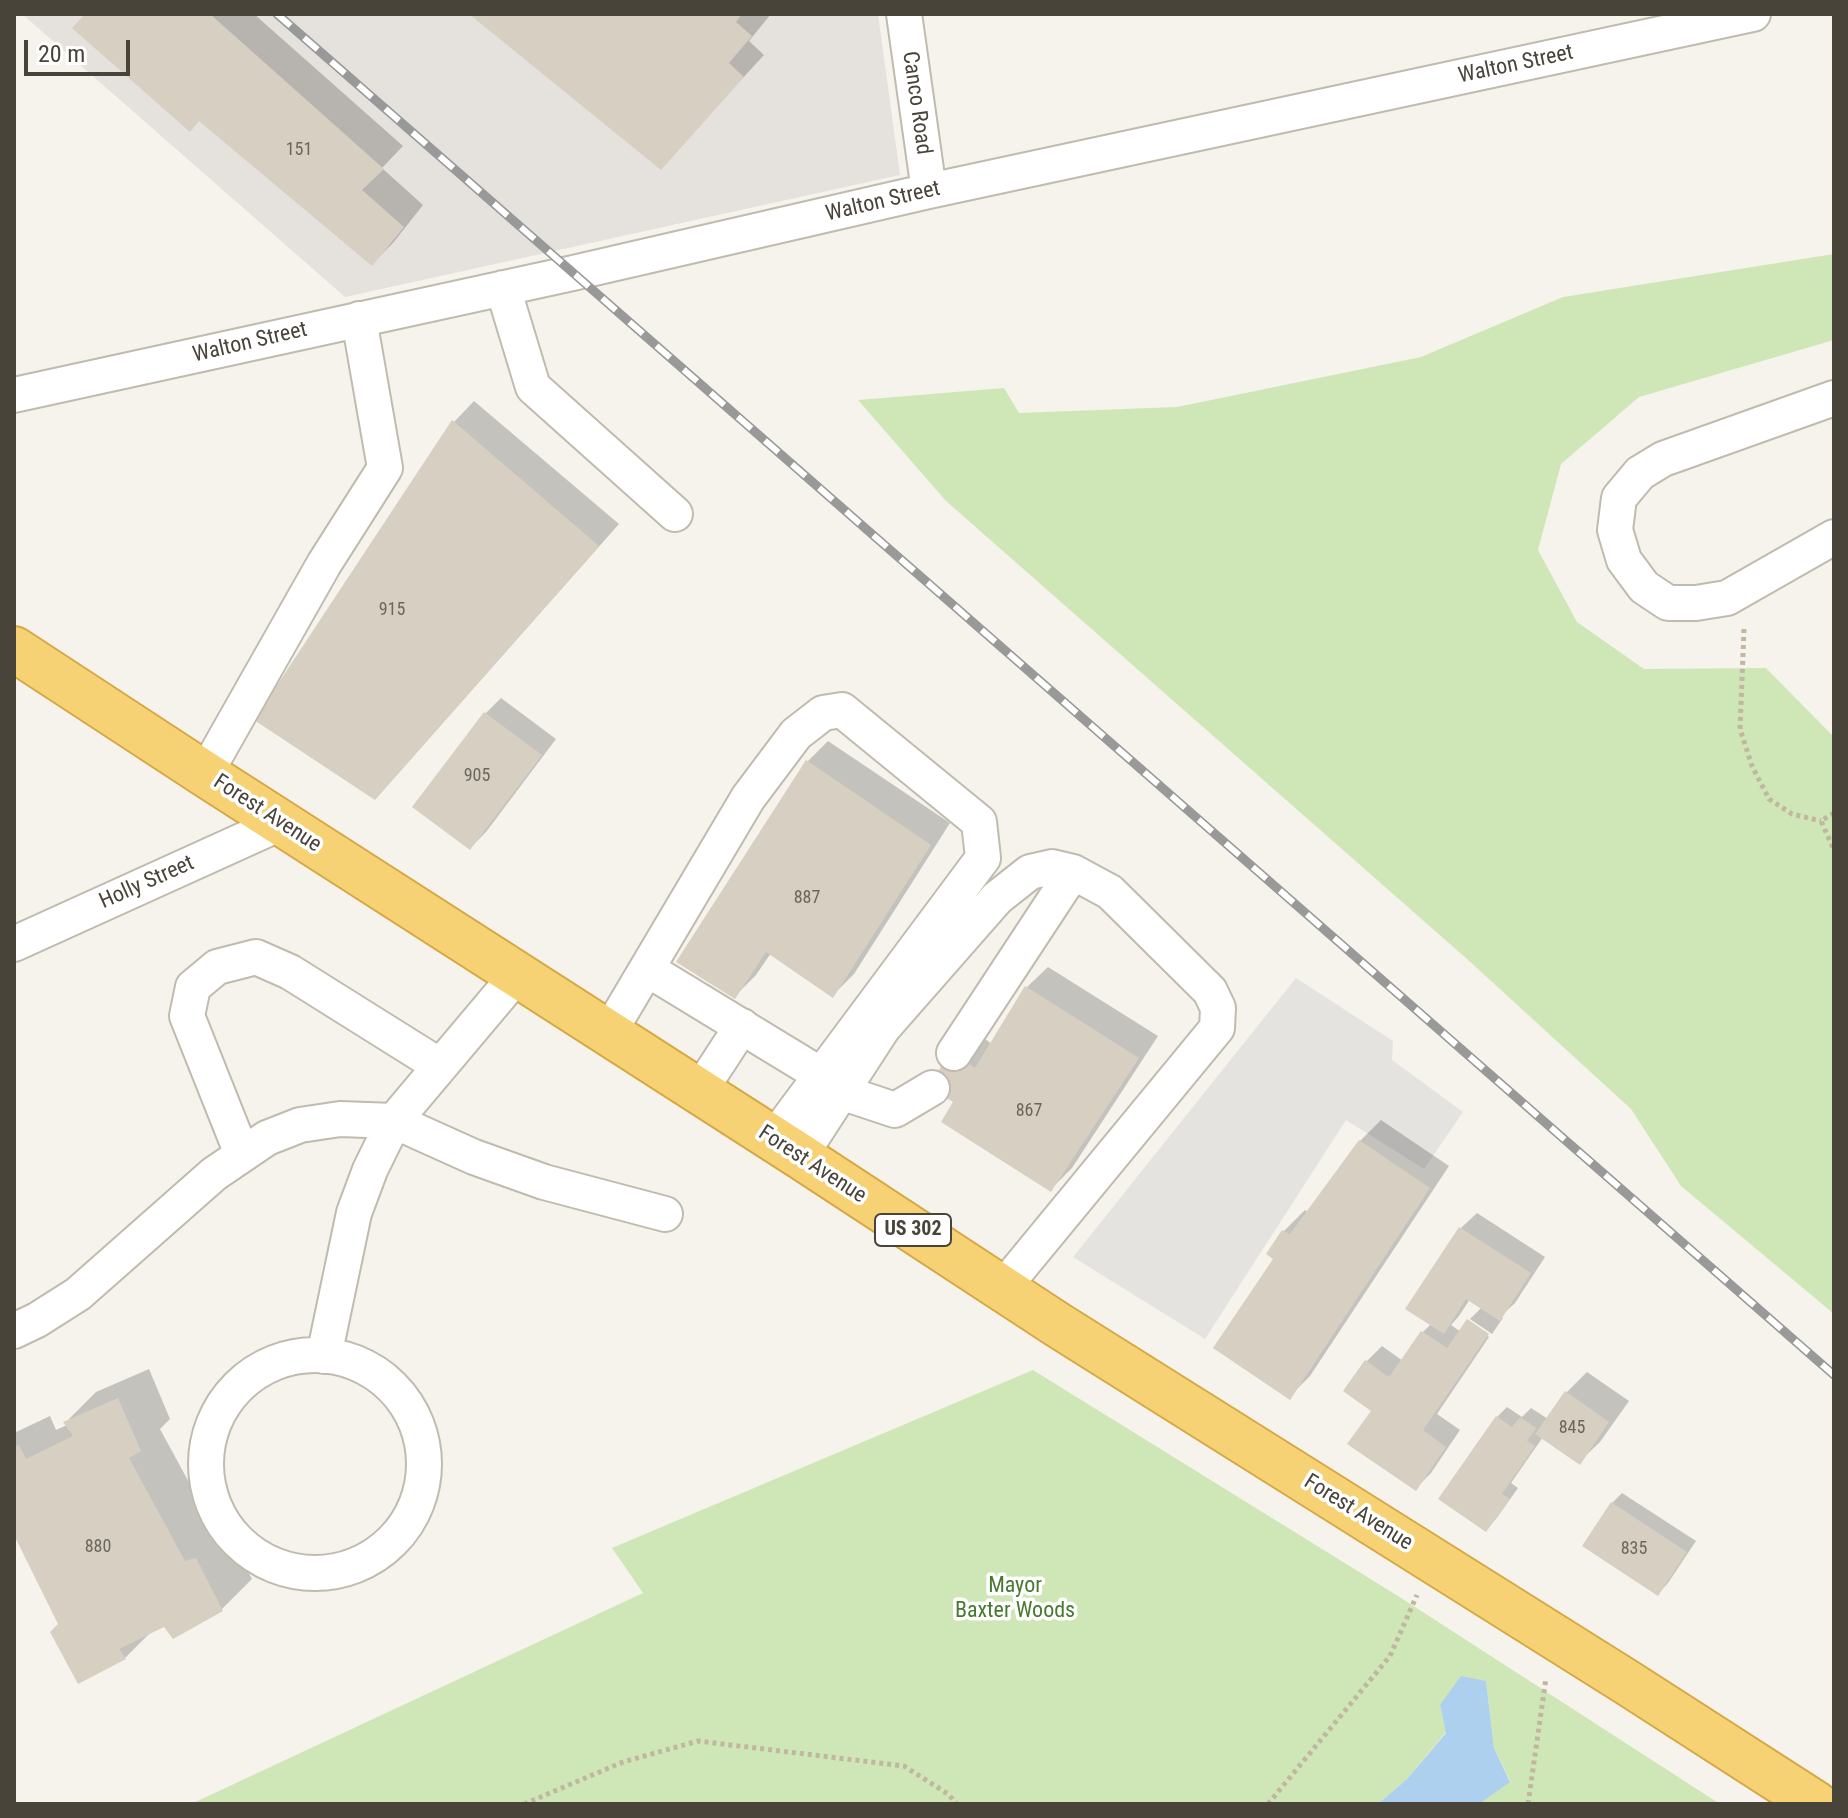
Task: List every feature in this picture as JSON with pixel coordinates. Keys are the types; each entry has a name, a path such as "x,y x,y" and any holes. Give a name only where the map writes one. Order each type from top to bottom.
{"highway":[{"name":"Forest Avenue","path":"14,649 1002,1289 1816,1804"}],"street":[{"name":"Canco Road","path":"904,14 929,191"},
{"name":"Walton Street","path":"14,395 929,191 1753,14"},
{"path":"503,288 533,387 675,514"},
{"path":"205,774 324,564 385,468 359,319"},
{"path":"1834,398 1663,459 1640,473 1619,498 1615,530 1624,560 1644,587 1668,603 1727,598 1834,537"},
{"path":"608,1034 748,798 796,734 823,713 842,710 979,822 983,858 786,1148"},
{"name":"Holly Street","path":"14,944 281,823"},
{"path":"831,1084 997,898 1030,872 1052,867 1073,872 1110,892 1210,991 1218,1008 1217,1028 1002,1289"},
{"path":"954,1053 1073,872"},
{"path":"242,1154 187,1016 193,987 217,967 256,957 290,972 440,1066"},
{"path":"647,969 831,1084 895,1110 932,1088"},
{"path":"324,1356 354,1213 370,1170 394,1121 517,975"},
{"path":"699,1092 742,1026"},
{"path":"14,1331 78,1294 214,1174 267,1138 300,1125 340,1119 394,1121 474,1157 544,1182 665,1214"},
{"path":"311,1354 324,1356 345,1358 376,1372 401,1396 418,1426 424,1460 420,1493 406,1525 379,1552 345,1569 307,1573 270,1564 238,1543 216,1513 206,1476 208,1438 223,1403 247,1378 277,1361 311,1354"}],"path":[{"path":"1744,628 1740,729 1752,766 1769,799 1792,814 1821,821 1834,813"},
{"path":"1821,821 1834,850"},
{"path":"1268,1804 1390,1656 1417,1595 1422,1553"},
{"path":"1528,1804 1552,1635"},
{"path":"524,1804 623,1762 698,1741 904,1766 948,1794 957,1804"}],"shaded area":[{"path":"22,14 878,14 900,175 345,297"},
{"path":"1296,978 1393,1041 1392,1060 1463,1112 1424,1169 1346,1120 1205,1339 1073,1257"}],"green space":[{"path":"1834,254 1834,340 1639,397 1561,464 1538,550 1577,622 1644,669 1766,668 1834,737 1834,1314 1681,1186 1631,1109 1467,959 946,501 858,400 1004,388 1019,413 1177,407 1421,357 1563,297"},
{"name":"Mayor Baxter Woods","path":"1033,1370 1398,1596 1720,1804 1479,1804 1510,1781 1494,1748 1486,1681 1440,1705 1446,1732 1407,1779 1378,1804 191,1804 643,1593 612,1548"}],"water":[{"path":"1461,1676 1486,1681 1494,1748 1510,1782 1479,1804 1378,1804 1407,1779 1446,1733 1440,1705"}],"building":[{"path":"85,14 210,14 384,169 362,190 404,227 372,266 199,121 190,132 72,28"},
{"path":"469,14 742,14 736,22 752,36 729,63 744,77 661,170"},
{"path":"452,420 599,546 375,800 254,720"},
{"path":"484,712 542,755 470,850 412,807"},
{"path":"806,760 931,845 833,998 766,952 735,999 676,962"},
{"path":"1025,986 1139,1058 1051,1192 941,1122 953,1102 929,1086 951,1051 975,1068"},
{"path":"1359,1140 1430,1188 1290,1400 1213,1348 1273,1259 1266,1254 1282,1230 1290,1234"},
{"path":"1459,1227 1531,1273 1500,1321 1466,1299 1444,1334 1405,1309"},
{"path":"1467,1319 1489,1334 1423,1430 1446,1447 1416,1491 1347,1444 1371,1411 1343,1391 1365,1360 1389,1377 1421,1331 1447,1348"},
{"path":"1565,1391 1609,1422 1580,1465 1535,1434"},
{"path":"118,1398 141,1451 129,1458 185,1561 196,1558 223,1611 173,1639 164,1627 119,1649 126,1659 78,1684 50,1632 58,1624 14,1535 14,1447 19,1445 26,1459 73,1436 63,1422"},
{"path":"1496,1416 1512,1427 1520,1417 1536,1428 1527,1441 1535,1446 1502,1494 1510,1499 1486,1532 1438,1499"},
{"path":"1611,1502 1687,1552 1658,1596 1582,1546"}],"railway":[{"path":"277,14 1834,1375"}]}
